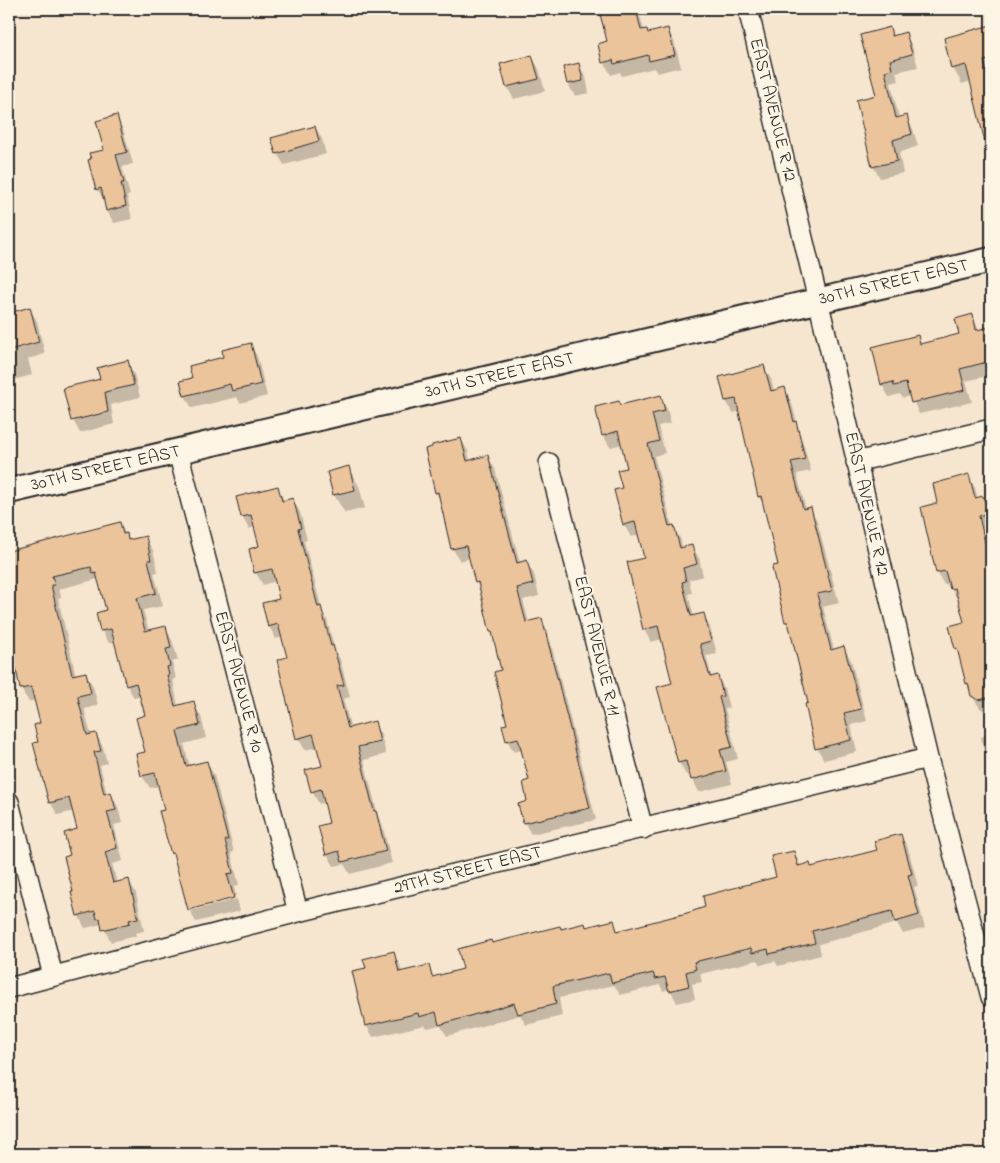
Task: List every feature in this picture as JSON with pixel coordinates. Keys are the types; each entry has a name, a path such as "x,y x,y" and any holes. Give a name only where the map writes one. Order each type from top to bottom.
{"street":[{"name":"EAST AVENUE R 12","path":"748,9 928,758 991,997"},
{"name":"30TH STREET EAST","path":"9,492 991,260"},
{"path":"856,462 991,429"},
{"name":"EAST AVENUE R 10","path":"178,452 298,912"},
{"name":"EAST AVENUE R 11","path":"549,463 643,829"},
{"name":"29TH STREET EAST","path":"9,988 298,912 928,758"},
{"path":"9,802 53,976"}],"building":[{"path":"620,9 636,9 641,30 647,29 648,33 668,28 675,55 649,61 648,55 614,64 613,60 602,63 598,44 607,41 600,14"},
{"path":"991,25 991,59 984,61 991,90 991,142 985,142 966,65 951,69 944,38"},
{"path":"890,27 892,36 906,32 912,54 890,60 892,69 885,71 896,118 907,115 912,134 893,140 897,161 872,167 856,100 876,95 860,35"},
{"path":"532,55 539,79 506,87 500,64"},
{"path":"579,63 583,81 567,84 563,67"},
{"path":"117,115 127,152 116,155 124,183 121,183 126,206 106,211 101,188 96,190 88,160 91,159 89,153 104,150 96,121"},
{"path":"315,126 319,141 276,154 271,138"},
{"path":"30,307 39,342 9,350 9,313"},
{"path":"973,314 976,330 991,327 991,361 960,369 965,390 911,403 906,383 894,386 893,382 881,385 872,347 918,335 920,344 959,334 955,319"},
{"path":"251,343 261,384 232,391 230,384 184,396 180,381 192,378 189,366 223,357 222,350"},
{"path":"128,360 134,385 105,392 108,412 71,421 63,388 100,379 97,368"},
{"path":"764,365 771,391 785,387 794,422 796,421 805,459 791,462 803,509 811,507 832,591 817,594 831,650 844,646 861,709 844,713 851,740 815,749 805,704 808,703 788,622 785,622 772,568 778,565 761,496 758,497 736,399 725,401 719,377"},
{"path":"661,395 665,411 652,414 659,441 648,444 669,526 674,525 680,548 692,545 697,564 683,568 686,581 682,582 691,616 704,613 711,641 700,644 710,677 718,675 723,696 719,697 732,747 720,750 726,771 691,780 686,761 678,763 657,687 672,683 658,626 643,630 627,562 644,558 635,522 623,525 614,490 622,488 617,470 627,468 618,431 602,436 595,407 619,401 620,405"},
{"path":"461,438 467,461 488,455 517,563 527,560 533,584 517,588 526,622 542,618 590,808 523,823 518,804 527,801 523,782 529,780 518,738 506,741 502,725 507,724 494,672 501,670 492,632 490,632 478,582 475,583 466,546 451,549 438,492 435,493 425,449 432,447 432,445"},
{"path":"349,466 355,490 333,495 327,472"},
{"path":"969,474 975,498 983,496 988,513 979,516 991,569 991,697 979,700 971,696 968,683 966,684 949,626 964,622 955,588 950,589 945,571 936,573 921,507 937,503 933,484"},
{"path":"278,486 282,501 293,498 301,528 298,529 318,607 321,606 331,646 333,645 344,685 337,686 348,728 375,721 380,742 358,747 386,851 342,862 339,851 326,855 318,826 329,823 321,789 311,792 305,770 322,766 313,734 296,739 277,660 287,657 278,624 268,627 262,603 279,599 272,569 254,573 249,549 259,546 251,515 241,517 236,497"},
{"path":"120,522 123,534 127,533 128,540 146,536 151,560 148,560 156,593 137,598 145,631 166,626 171,648 166,649 170,666 167,667 169,675 167,675 175,706 194,701 200,725 177,731 186,766 207,761 228,840 225,840 233,873 227,874 234,898 188,910 173,853 171,854 159,811 164,810 155,773 141,776 136,754 145,752 136,718 145,715 136,683 126,686 111,629 100,631 96,613 106,610 96,573 93,574 91,567 52,576 55,585 51,585 72,675 86,672 91,693 78,696 87,735 96,733 101,751 94,752 104,794 111,792 116,810 107,812 117,848 105,852 113,883 129,879 138,918 129,920 130,923 102,930 100,918 97,919 95,911 77,916 64,857 70,855 64,833 77,829 69,798 49,803 33,743 38,742 34,725 40,723 31,687 20,689 9,634 9,631 13,630 9,616 14,615 9,592 9,551"},
{"path":"901,834 912,874 908,875 919,915 895,922 892,911 812,931 815,943 769,954 768,949 752,953 751,948 694,962 696,969 686,972 689,986 669,991 665,977 655,979 653,973 612,983 609,973 553,986 556,1004 518,1014 514,1003 439,1025 436,1012 419,1017 418,1013 365,1026 352,971 366,968 363,959 394,951 399,972 429,965 432,977 463,969 458,949 491,940 492,943 560,926 561,929 585,923 586,927 614,920 617,931 687,913 705,907 703,896 776,877 771,856 794,851 798,866 810,863 811,867 877,850 874,841"}]}
